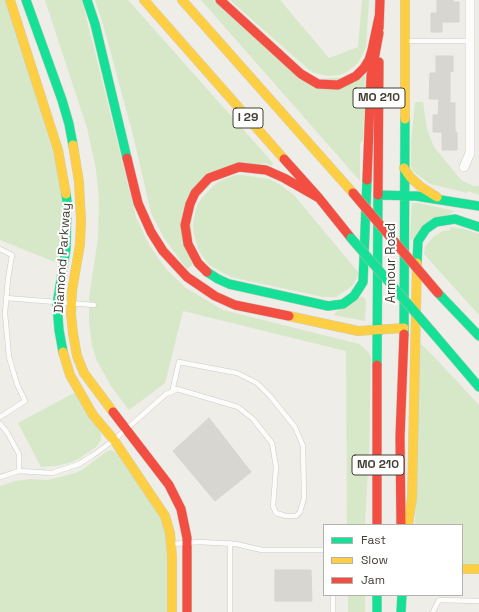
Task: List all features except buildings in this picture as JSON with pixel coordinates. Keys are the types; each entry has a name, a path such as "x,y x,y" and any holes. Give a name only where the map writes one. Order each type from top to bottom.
{"main road":[{"name":"Diamond Parkway","path":"10,0 58,150 67,201 66,248 57,303 58,330 62,350 70,375 93,415 114,440 162,511 170,533 172,557 172,612"},
{"name":"Diamond Parkway","path":"26,0 62,100 69,124 76,160 81,204 81,227 71,304 73,333 77,356 84,373 106,405 169,485 176,497 185,523 188,543 187,612"},
{"path":"87,0 96,24 138,203 151,232 163,251 187,277 215,296 234,305 358,331 404,328"},
{"name":"I 29","path":"144,0 319,198 351,238 479,387"},
{"name":"I 29","path":"182,0 353,193 438,293 479,336"},
{"path":"220,0 301,74 318,84 338,85 356,76 364,68 369,60 380,17"},
{"name":"Armour Road","path":"377,524 380,0"},
{"name":"Armour Road","path":"401,524 400,437 404,328 405,0"},
{"path":"319,198 284,178 266,170 239,167 231,169 210,178 202,184 195,194 190,204 185,225 188,244 198,263 206,271 229,284 328,306 343,304 354,296 363,282 364,275 371,76 379,33"},
{"path":"404,168 410,177 421,187 442,200"},
{"path":"378,195 404,195 479,206"},
{"path":"408,524 412,498 418,240 431,225 443,220 455,219 479,227"},
{"path":"470,326 479,331"},
{"path":"463,568 479,569"},
{"path":"376,612 377,596"},
{"path":"401,612 402,596"}],"street":[{"path":"464,167 470,153 470,0"}],"lane":[{"path":"404,41 469,41"},
{"path":"0,249 12,255 5,313 9,357 17,384 25,401 0,417"},
{"path":"6,298 94,305"},
{"path":"0,477 19,471 52,473 79,464 114,440 166,394 172,392 177,389 238,407 253,419 272,443 276,466 273,506 276,513 286,516 296,516 300,512 304,498 303,446 295,427 270,396 257,383 237,373 179,362 172,392"},
{"path":"0,424 7,432 19,454 19,471"},
{"path":"171,544 199,542 236,544 262,550 323,550"},
{"path":"230,544 230,612"},
{"path":"332,612 333,596"},
{"path":"433,612 439,600 479,601"}],"green space":[{"path":"0,0 6,0 63,185 60,264 0,240"},
{"path":"45,0 82,0 136,217 149,245 166,269 186,288 223,310 359,344 369,353 371,358 369,451 365,524 347,524 346,351 183,311 165,383 129,410 111,386 97,361 92,346 89,320 89,298 98,238 99,200 96,169 87,128"},
{"path":"95,0 128,0 273,163 272,166 264,163 191,190 192,265 187,269 164,238 151,213 133,135"},
{"path":"201,0 213,0 300,80 365,76 363,139 360,144 360,181"},
{"path":"230,0 280,0 329,58 358,47 362,0 369,0 366,46 364,52 358,63 347,72 340,75 328,76 314,73"},
{"path":"415,102 423,102 427,129 434,147 461,180 473,186 479,186 479,195 468,191 467,193 430,184 413,171 411,165 411,141"},
{"path":"236,175 269,179 294,195 358,272 357,278 352,286 336,297 323,297 231,277 209,265 199,251 194,235 193,224 197,205 214,185 222,180"},
{"path":"412,203 419,203 454,211 410,240"},
{"path":"450,227 464,229 479,234 479,315 424,254 425,247 434,236 443,231 450,230"},
{"path":"362,296 366,300 365,321 334,315 336,312"},
{"path":"420,343 479,405 479,564 463,564 463,524 415,524"},
{"path":"74,393 101,433 101,440 96,447 72,462 56,466 41,467 18,423"},
{"path":"110,450 116,452 165,522 170,612 0,612 0,486 16,481 30,479 48,480 75,473 82,470"},
{"path":"348,596 365,596 365,612 348,612"}],"traffic: fast":[{"path":"26,0 62,100 73,145"},
{"path":"87,0 95,24 127,158"},
{"path":"404,334 405,119"},
{"path":"207,272 229,284 328,306 343,304 354,296 363,282 367,180"},
{"path":"63,352 59,330 57,304 66,249 66,194"},
{"path":"377,365 378,195 416,196 479,206"},
{"path":"417,263 418,241 426,229 436,222 455,219 479,227"},
{"path":"351,238 433,333"},
{"path":"438,293 479,336"},
{"path":"433,333 479,387"},
{"path":"377,596 377,612"},
{"path":"401,612 402,596"}],"traffic: slow":[{"path":"10,0 58,150 66,194"},
{"path":"144,0 284,159"},
{"path":"182,0 353,193"},
{"path":"405,0 405,119"},
{"path":"73,145 79,182 81,221 80,244 72,291 71,314 73,333 77,356 84,373 113,412"},
{"path":"404,168 410,177 421,187 437,197"},
{"path":"408,524 412,498 417,263"},
{"path":"289,316 358,331 404,328"},
{"path":"63,352 70,375 93,415 114,440 165,516 170,533 172,557 172,612"},
{"path":"463,569 479,569"}],"traffic: jam":[{"path":"220,0 301,74 318,84 338,85 356,76 364,68 369,60 372,50 379,17"},
{"path":"379,28 380,0"},
{"path":"367,180 371,76 379,33"},
{"path":"378,195 379,62"},
{"path":"127,158 138,203 151,232 163,251 187,277 215,296 235,305 289,316"},
{"path":"284,159 319,198 351,238"},
{"path":"207,272 198,263 188,244 185,225 190,204 195,193 209,178 239,167 266,170 284,178 319,198"},
{"path":"353,193 438,293"},
{"path":"401,524 400,437 404,334"},
{"path":"377,365 377,524"},
{"path":"113,412 169,485 181,509 187,538 187,612"}]}
